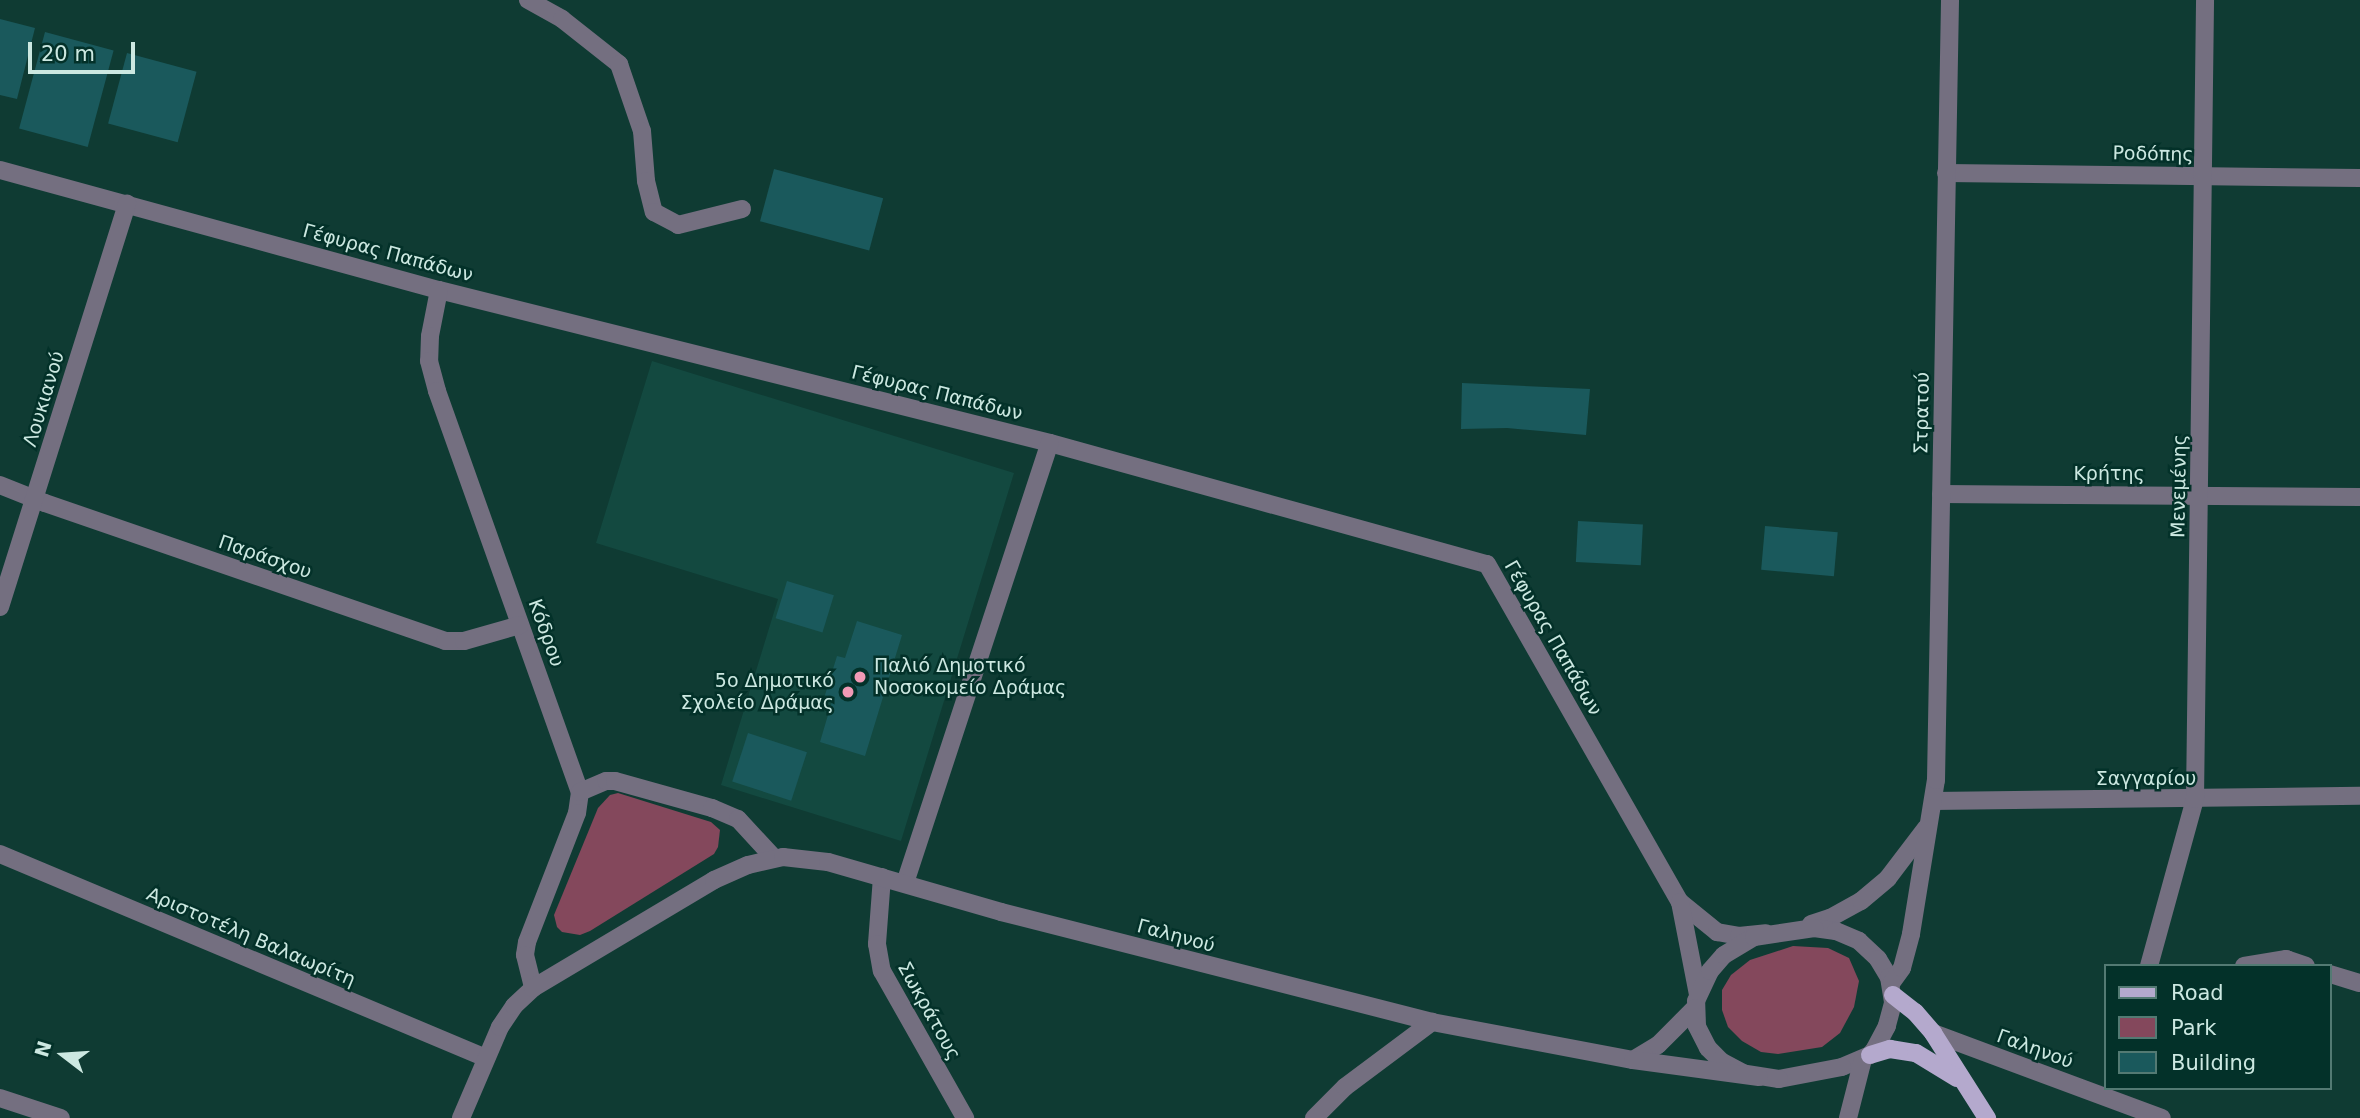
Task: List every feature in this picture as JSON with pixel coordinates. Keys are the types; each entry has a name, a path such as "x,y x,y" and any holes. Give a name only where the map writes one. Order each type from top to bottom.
{"main road":[{"path":"1893,989 1933,1033 1987,1118"},
{"path":"1866,1057 1890,1049 1916,1053 1940,1066 1970,1090"}],"street":[{"path":"528,0 562,19 619,64 642,131 646,181 654,212 678,225 742,209"},
{"name":"Στρατού","path":"1893,989 1911,934 1933,800 1950,0"},
{"name":"Μενεμένης","path":"2150,964 2195,799 2205,0"},
{"name":"Γέφυρας Παπάδων","path":"0,170 439,290 1050,443 1487,564 1681,902 1717,932 1739,936 1766,933"},
{"name":"Ροδόπης","path":"1946,173 2360,178"},
{"name":"Λουκιανού","path":"0,607 127,203"},
{"name":"Κόδρου","path":"439,290 430,336 429,362 437,391 580,792"},
{"path":"905,883 1050,443"},
{"name":"Παράσχου","path":"0,485 444,640 464,641 520,625"},
{"name":"Κρήτης","path":"1941,494 2360,497"},
{"path":"461,1118 504,1020 533,988 525,954 527,942 577,813 580,792 606,781 615,781 712,808 738,820 774,858"},
{"name":"Σαγγαρίου","path":"1933,800 2360,796"},
{"name":"Στρατού","path":"1797,929 1830,918 1861,901 1888,878 1928,825"},
{"name":"Αριστοτέλη Βαλαωρίτη","path":"0,855 486,1058"},
{"name":"Γαληνού","path":"533,988 714,880 774,858 814,859 1001,912 1432,1022 1633,1060 1759,1077"},
{"name":"Σωκράτους","path":"881,877 877,944 882,971 965,1118"},
{"name":"Γέφυρας Παπάδων","path":"1681,902 1697,1002"},
{"path":"1633,1060 1658,1045 1697,1002 1707,976 1724,955 1741,944 1766,933 1797,929 1836,931 1859,941 1882,964 1893,989 1887,1026 1866,1057 1848,1118"},
{"path":"2256,964 2286,959 2300,964"},
{"path":"2332,975 2360,983"},
{"path":"1697,1002 1699,1031 1713,1054 1727,1065 1759,1077 1779,1079 1822,1073 1866,1057"},
{"path":"1314,1118 1345,1087 1432,1022"},
{"name":"Γαληνού","path":"1933,1033 2109,1093 2162,1118"},
{"path":"0,1098 61,1118"}],"shaded area":[{"name":"5ο Δημοτικό Σχολείο Δράμας","path":"652,361 1014,473 901,841 721,785 778,599 596,543"}],"green space":[{"path":"618,793 711,822 720,830 718,847 714,854 590,931 580,935 562,932 557,927 554,915 598,808 610,795"},
{"path":"1793,946 1828,948 1849,958 1859,981 1854,1007 1840,1033 1822,1047 1778,1054 1761,1052 1742,1041 1728,1027 1722,1010 1722,990 1731,975 1750,960"}],"building":[{"path":"0,19 35,28 17,99 0,95"},
{"path":"45,32 114,50 88,147 19,129"},
{"path":"127,53 197,72 178,142 108,124"},
{"path":"774,169 883,198 869,250 760,221"},
{"path":"1462,383 1590,389 1586,435 1507,428 1461,429"},
{"path":"1578,521 1643,524 1641,565 1576,562"},
{"path":"1765,526 1838,532 1834,576 1761,570"},
{"path":"787,581 834,595 822,633 776,618"},
{"name":"Παλιό Δημοτικό Νοσοκομείο Δράμας","path":"857,621 902,635 865,756 820,742 833,698 825,695 837,656 845,658"},
{"path":"748,733 807,752 791,801 732,782"}],"place":[{"name":"Παλιό Δημοτικό Νοσοκομείο Δράμας","path":"860,677"},
{"name":"5ο Δημοτικό Σχολείο Δράμας","path":"848,692"}]}
